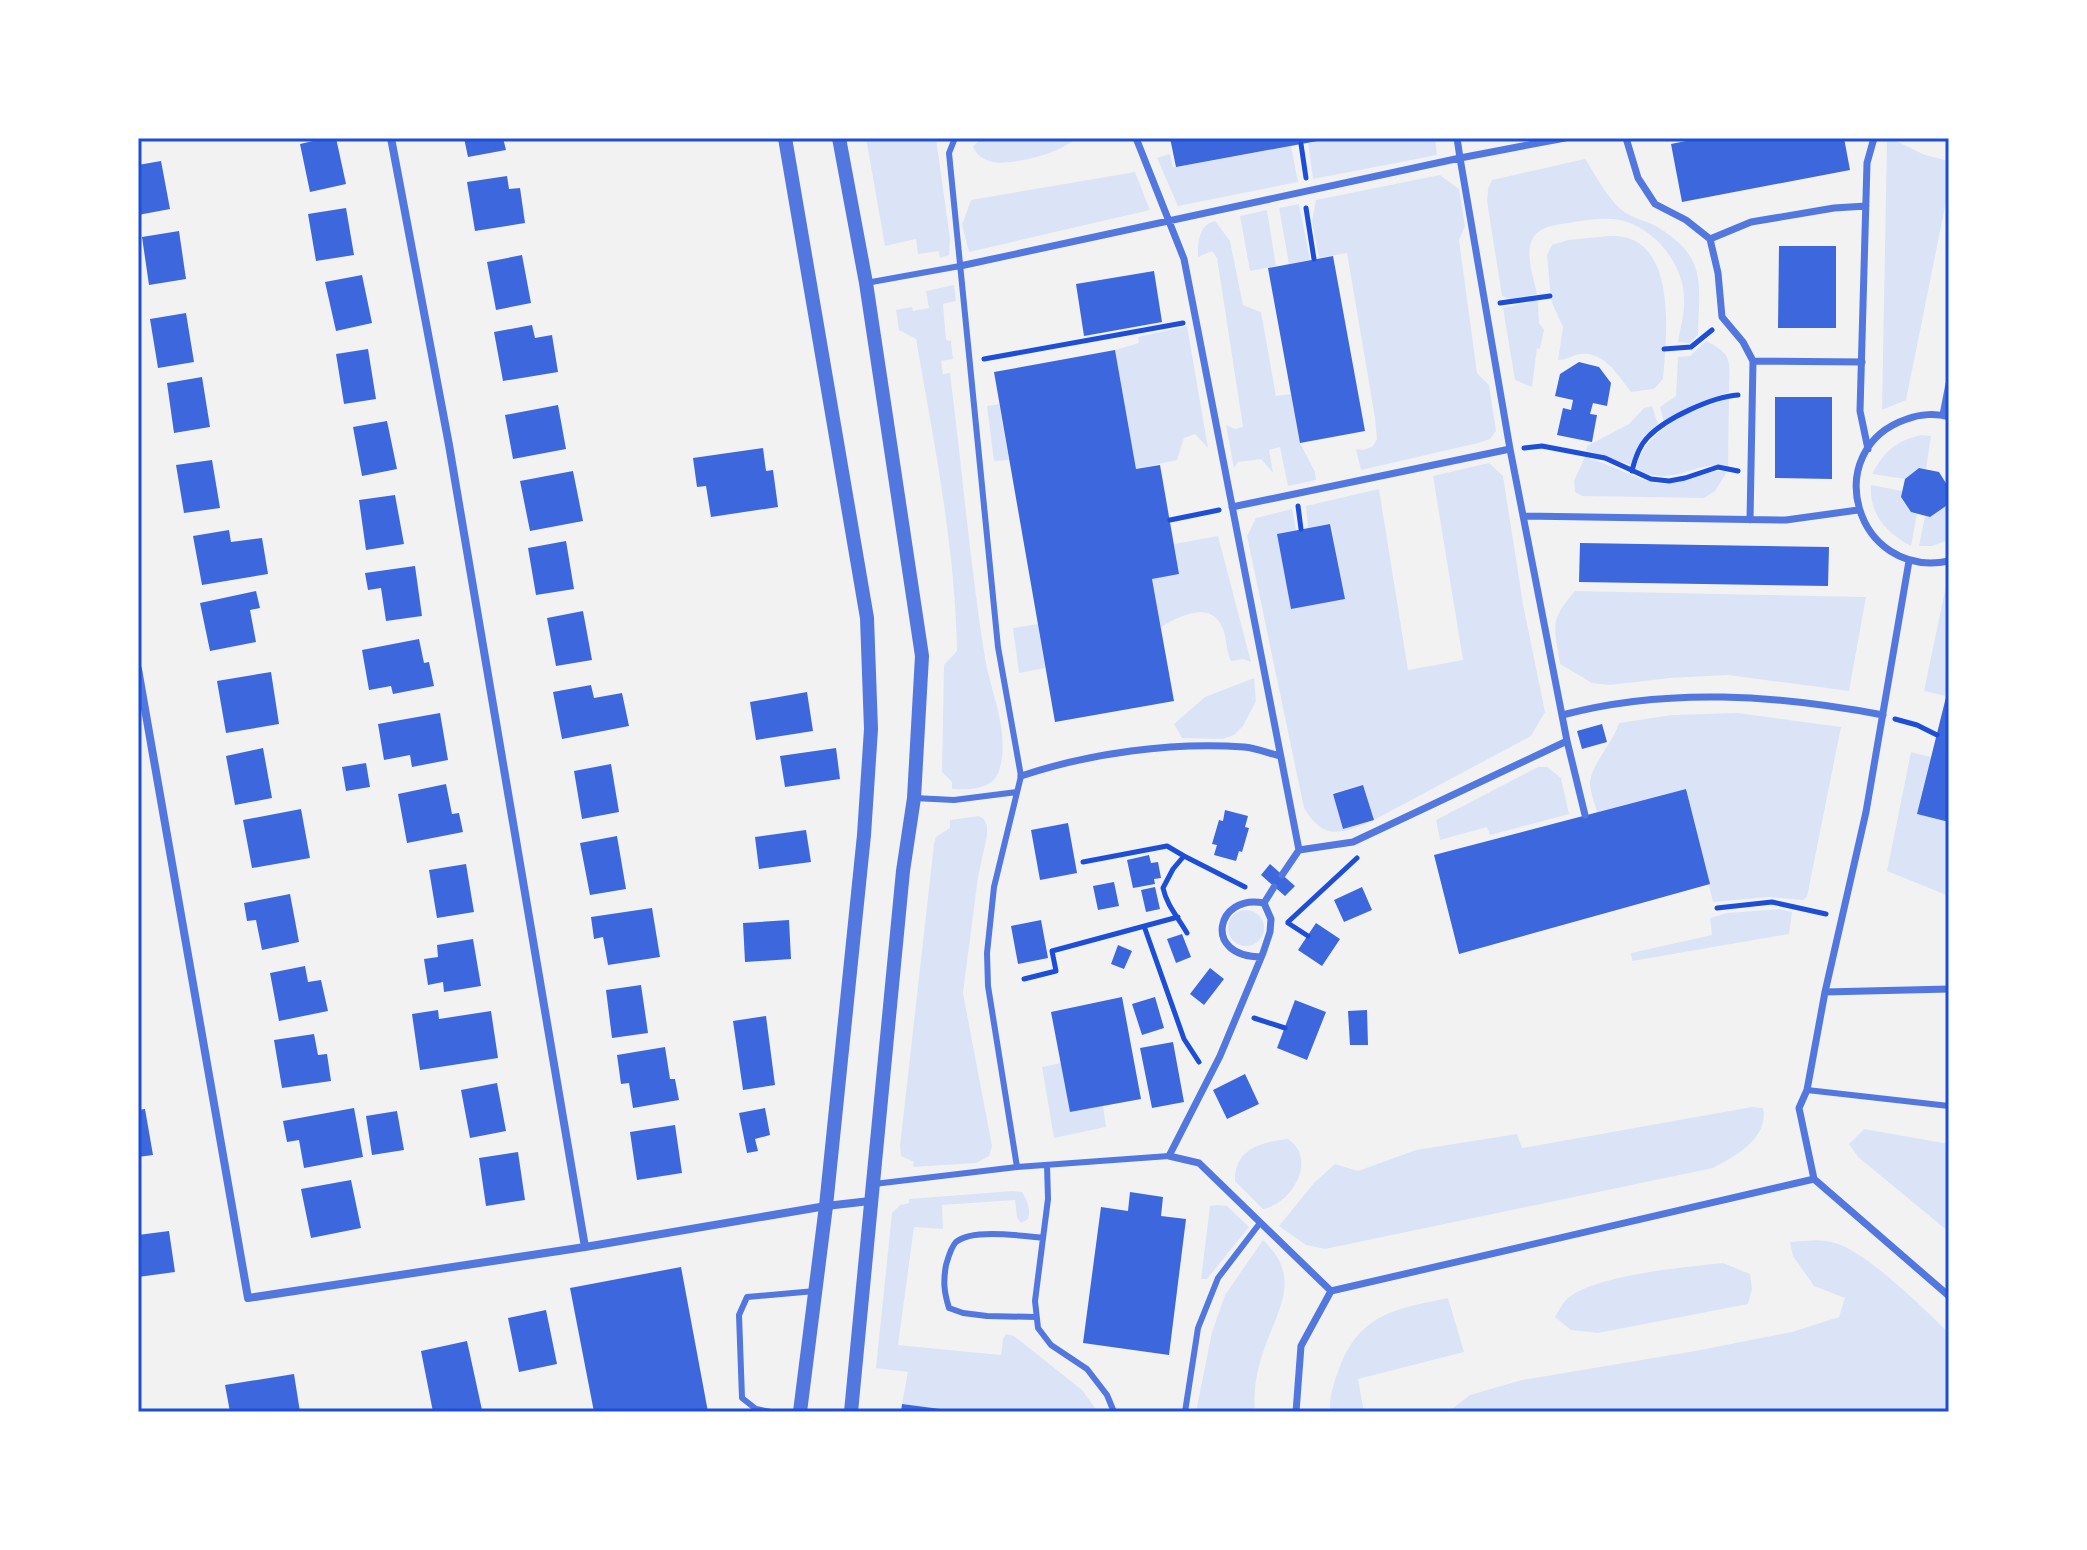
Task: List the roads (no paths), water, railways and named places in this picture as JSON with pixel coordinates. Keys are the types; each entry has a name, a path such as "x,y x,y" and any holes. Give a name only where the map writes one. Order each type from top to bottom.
{"street":[{"path":"391,138 449,445 585,1247"},
{"path":"785,138 867,618 871,729 826,1206 800,1412"},
{"path":"839,138 866,283 922,656 914,798 903,871 851,1412"},
{"path":"1136,138 1184,259 1299,850 1282,875"},
{"path":"1457,138 1510,449 1567,741 1585,815"},
{"path":"960,266 1565,138"},
{"path":"1626,138 1638,178 1655,204 1686,220 1710,239 1718,273 1722,317 1743,342 1753,361 1750,520"},
{"path":"1868,449 1860,411 1867,163 1874,138"},
{"path":"1710,239 1751,222 1834,208 1866,206"},
{"path":"1753,361 1862,362"},
{"path":"1949,384 1946,416 1918,415 1894,423 1874,438 1861,460 1855,484 1858,510 1869,532 1886,550 1909,561 1933,564 1949,561"},
{"path":"1232,507 1510,449"},
{"path":"1523,516 1786,520 1858,510"},
{"path":"1909,561 1866,812 1825,992 1807,1090 1799,1108 1814,1179 1949,1296"},
{"path":"138,669 248,1298 870,1201"},
{"path":"1562,715 1637,702 1714,695 1783,699 1883,715"},
{"path":"1299,850 1353,842 1567,741"},
{"path":"1021,776 1122,754 1183,747 1247,747 1280,756"},
{"path":"1264,903 1274,887"},
{"path":"1261,957 1240,954 1228,948 1221,924 1226,914 1253,901 1264,903"},
{"path":"1264,903 1271,919 1268,939 1238,1012 1169,1156 1199,1163 1331,1291"},
{"path":"1825,992 1949,989"},
{"path":"1296,1412 1301,1346 1331,1291 1814,1179"}],"lane":[{"path":"955,138 949,153 998,647 1021,776 994,887 987,953 988,986 1017,1167"},
{"path":"866,283 960,266"},
{"path":"914,798 954,800 1017,792"},
{"path":"1807,1090 1949,1106"},
{"path":"871,1185 1017,1167 1169,1156"},
{"path":"1047,1165 1048,1199 1035,1301 1038,1328 1051,1345 1087,1369 1107,1395 1114,1412"},
{"path":"1185,1412 1198,1328 1218,1278 1260,1223"},
{"path":"1036,1317 963,1313 949,1308 942,1288 954,1243 967,1236 990,1234 1043,1238"},
{"path":"771,1412 756,1409 742,1398 739,1315 747,1297 815,1291"}]}
